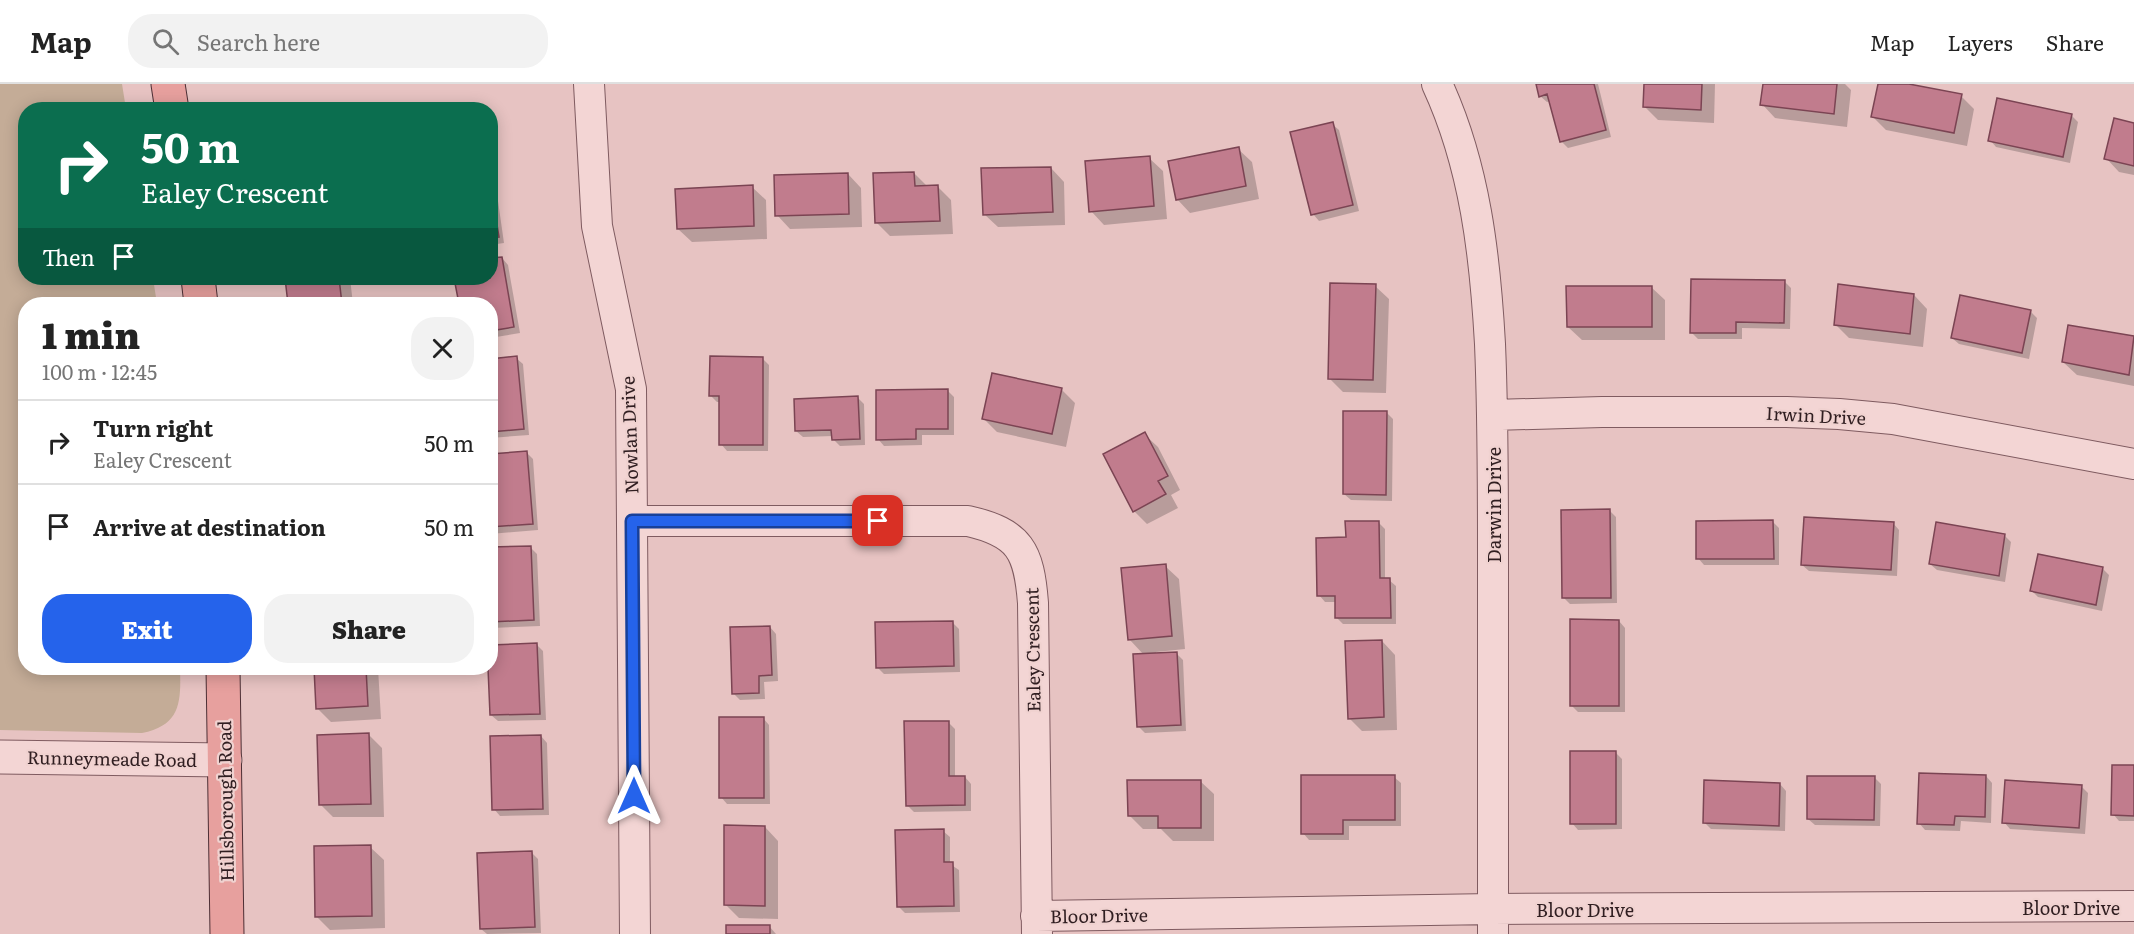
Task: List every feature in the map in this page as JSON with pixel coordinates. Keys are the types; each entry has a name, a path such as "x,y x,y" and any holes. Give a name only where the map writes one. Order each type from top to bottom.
{"main road":[{"path":"168,84 171,102"},
{"name":"Hillsborough Road","path":"224,675 227,934"}],"street":[{"name":"Nowlan Drive","path":"589,84 597,226 631,389 635,934"},
{"name":"Darwin Drive","path":"1437,84 1454,123 1474,197 1488,305 1493,415 1493,922"},
{"name":"Irwin Drive","path":"1493,415 1602,412 1839,414 1893,419 2134,465"},
{"name":"Ealey Crescent","path":"632,521 968,521 990,526 1017,543 1026,560 1033,603 1036,925"},
{"name":"Runneymeade Road","path":"0,757 225,760"},
{"name":"Bloor Drive","path":"1036,925 1493,922 2134,906"}],"shaded area":[{"path":"0,84 122,84 125,102 18,102 18,285 154,285 156,297 18,297 18,675 180,675 179,701 176,710 165,724 142,733 0,730"}],"building":[{"path":"1536,84 1594,84 1606,130 1560,142 1547,94 1539,97"},
{"path":"1644,84 1702,84 1701,110 1643,107"},
{"path":"1763,84 1837,84 1834,114 1760,105"},
{"path":"1878,84 1909,84 1962,94 1954,133 1871,117"},
{"path":"1997,98 2072,114 2063,157 1988,141"},
{"path":"2114,118 2134,123 2134,166 2104,159"},
{"path":"1333,122 1353,205 1311,215 1290,132"},
{"path":"1239,147 1246,186 1176,200 1168,161"},
{"path":"1150,156 1154,206 1089,212 1085,161"},
{"path":"1051,167 1053,212 983,215 981,168"},
{"path":"914,172 915,186 938,185 940,221 875,223 873,173"},
{"path":"848,173 849,214 775,216 774,175"},
{"path":"753,185 754,226 677,229 675,189"},
{"path":"498,257 502,257 514,327 498,330 498,297 458,297 455,285 498,285"},
{"path":"1691,279 1785,280 1784,323 1736,322 1736,333 1690,333"},
{"path":"1330,283 1376,284 1373,380 1328,379"},
{"path":"1838,284 1914,294 1910,334 1834,325"},
{"path":"286,285 340,285 341,297 287,297"},
{"path":"1566,286 1652,286 1652,327 1567,327"},
{"path":"1960,295 2031,310 2022,353 1951,338"},
{"path":"2068,325 2134,336 2129,375 2062,362"},
{"path":"517,356 524,429 498,431 498,358"},
{"path":"710,356 763,357 763,445 719,445 719,396 709,396"},
{"path":"992,373 1062,388 1052,434 982,419"},
{"path":"948,389 948,429 916,429 916,439 876,440 876,390"},
{"path":"858,396 860,439 832,440 831,430 795,431 794,399"},
{"path":"1343,411 1387,411 1386,495 1343,494"},
{"path":"1145,432 1168,476 1158,481 1166,494 1133,512 1103,454"},
{"path":"527,451 533,524 498,526 498,453"},
{"path":"1610,509 1611,598 1562,598 1561,510"},
{"path":"1804,517 1894,522 1891,570 1801,565"},
{"path":"1773,520 1774,559 1696,559 1696,521"},
{"path":"1345,521 1379,521 1380,578 1390,578 1391,618 1335,618 1335,596 1317,596 1316,538 1346,537"},
{"path":"1936,522 2005,534 1999,576 1929,564"},
{"path":"531,546 534,620 498,622 498,547"},
{"path":"2038,554 2103,567 2096,605 2030,591"},
{"path":"1166,564 1172,636 1128,640 1121,568"},
{"path":"1570,619 1619,620 1619,706 1570,706"},
{"path":"953,621 954,666 876,668 875,622"},
{"path":"770,626 772,675 759,676 759,693 732,694 730,627"},
{"path":"1382,640 1384,717 1348,719 1345,641"},
{"path":"537,643 540,714 490,715 488,675 498,675 498,645"},
{"path":"1177,652 1181,725 1137,727 1133,654"},
{"path":"314,675 366,675 368,706 316,709"},
{"path":"719,717 764,717 764,798 719,798"},
{"path":"904,721 949,721 949,776 965,776 965,805 906,806"},
{"path":"369,733 371,804 319,805 317,735"},
{"path":"541,735 543,809 492,810 490,736"},
{"path":"1570,751 1616,751 1616,824 1570,824"},
{"path":"2112,765 2134,765 2134,816 2111,815"},
{"path":"1919,773 1986,775 1985,817 1955,816 1954,825 1917,824"},
{"path":"1301,775 1395,775 1395,820 1343,820 1343,834 1301,834"},
{"path":"1807,776 1875,776 1874,820 1807,819"},
{"path":"1127,780 1201,780 1201,828 1158,828 1158,816 1128,816"},
{"path":"1704,780 1780,783 1779,826 1703,823"},
{"path":"2005,780 2082,785 2079,828 2002,823"},
{"path":"724,825 765,826 765,906 724,905"},
{"path":"944,829 944,862 953,862 954,906 897,907 895,830"},
{"path":"371,845 372,916 315,917 314,846"},
{"path":"532,851 535,927 480,929 477,853"},
{"path":"726,925 770,925 770,934 726,934"}],"route":[{"path":"634,796 632,521 878,521"}]}
